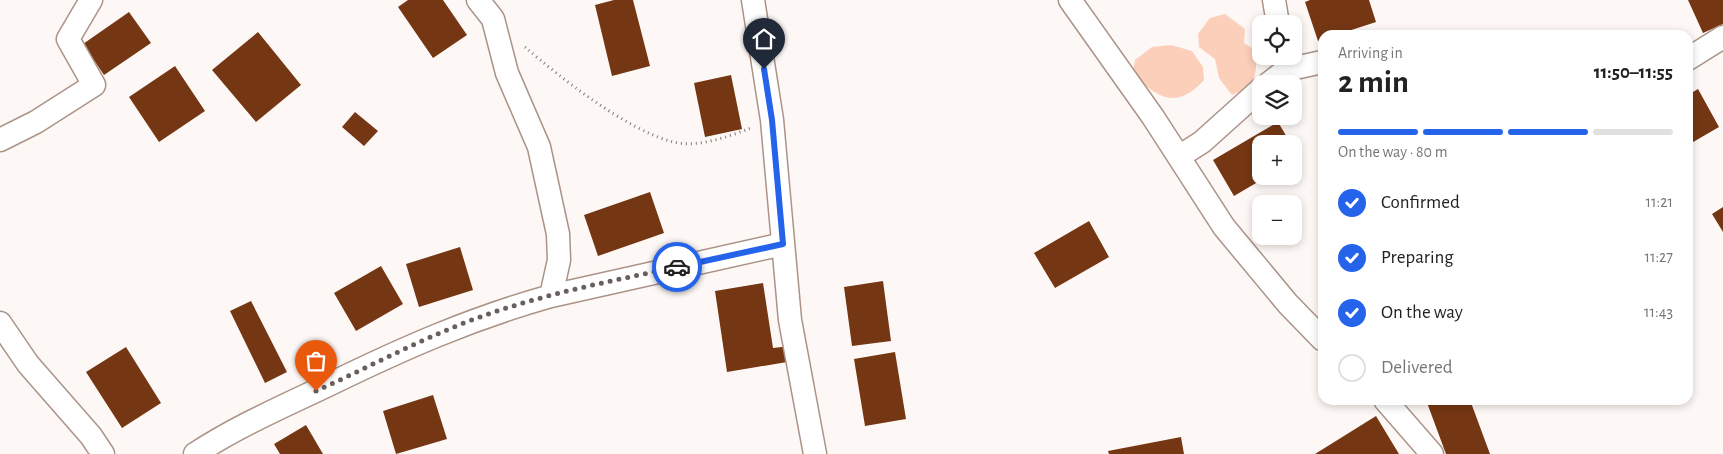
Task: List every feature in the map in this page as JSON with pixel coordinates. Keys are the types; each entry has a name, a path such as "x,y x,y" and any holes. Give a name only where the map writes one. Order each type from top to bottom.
{"street":[{"path":"0,140 44,118 94,85 68,38 91,0"},
{"path":"478,0 493,19 507,73 539,147 558,234 559,260 551,296"},
{"path":"752,0 772,120 790,320 815,454"},
{"path":"1070,0 1180,156 1224,228 1275,289 1318,335"},
{"path":"1274,0 1276,15"},
{"path":"1693,56 1723,38"},
{"path":"1279,70 1318,63"},
{"path":"1180,156 1208,137 1252,97"},
{"path":"195,454 296,400 399,350 465,322 551,296 783,244"},
{"path":"0,322 28,364 91,436 103,454"},
{"path":"1389,405 1432,454"}],"path":[{"path":"520,43 555,72 634,127 674,142 706,142 732,136 772,120"}],"shaded area":[{"path":"1225,14 1245,29 1244,43 1252,48 1252,65 1256,65 1254,75 1252,75 1252,80 1246,88 1232,95 1219,78 1215,59 1199,47 1198,34 1210,18"},
{"path":"1171,45 1192,51 1203,67 1204,80 1185,95 1176,98 1167,98 1159,95 1133,73 1135,60 1152,47"}],"building":[{"path":"408,0 443,0 467,35 433,58 398,7"},
{"path":"614,0 633,0 650,66 612,76 595,5"},
{"path":"1310,0 1369,0 1376,22 1351,30 1318,30 1318,41 1305,2"},
{"path":"1688,0 1723,0 1723,24 1703,33"},
{"path":"129,12 151,43 104,75 83,44"},
{"path":"258,32 301,85 256,122 212,70"},
{"path":"175,66 205,111 159,142 129,97"},
{"path":"731,75 742,129 705,137 694,83"},
{"path":"1698,89 1719,127 1693,142 1693,92"},
{"path":"355,112 378,131 364,146 342,127"},
{"path":"1273,125 1280,125 1286,135 1256,135"},
{"path":"1252,137 1253,185 1234,196 1213,160"},
{"path":"650,192 664,233 598,256 584,215"},
{"path":"1723,207 1723,232 1712,214"},
{"path":"1089,221 1109,257 1055,288 1034,253"},
{"path":"460,247 473,290 419,307 406,264"},
{"path":"381,266 403,304 356,331 334,293"},
{"path":"883,281 891,341 852,346 844,287"},
{"path":"763,283 773,348 791,346 793,361 727,372 715,291"},
{"path":"251,301 287,372 265,383 230,311"},
{"path":"126,347 161,403 122,428 86,372"},
{"path":"895,352 906,419 865,426 854,359"},
{"path":"433,395 447,439 396,454 383,411"},
{"path":"1428,405 1472,405 1490,454 1446,454"},
{"path":"1376,416 1399,454 1315,454"},
{"path":"306,425 323,454 280,454 274,444"},
{"path":"1181,437 1184,454 1109,454 1108,451"}],"way so far":[{"path":"316,391 399,350 465,322 551,296 677,267"}],"route":[{"path":"677,267 783,244 772,120 764,69"}]}
